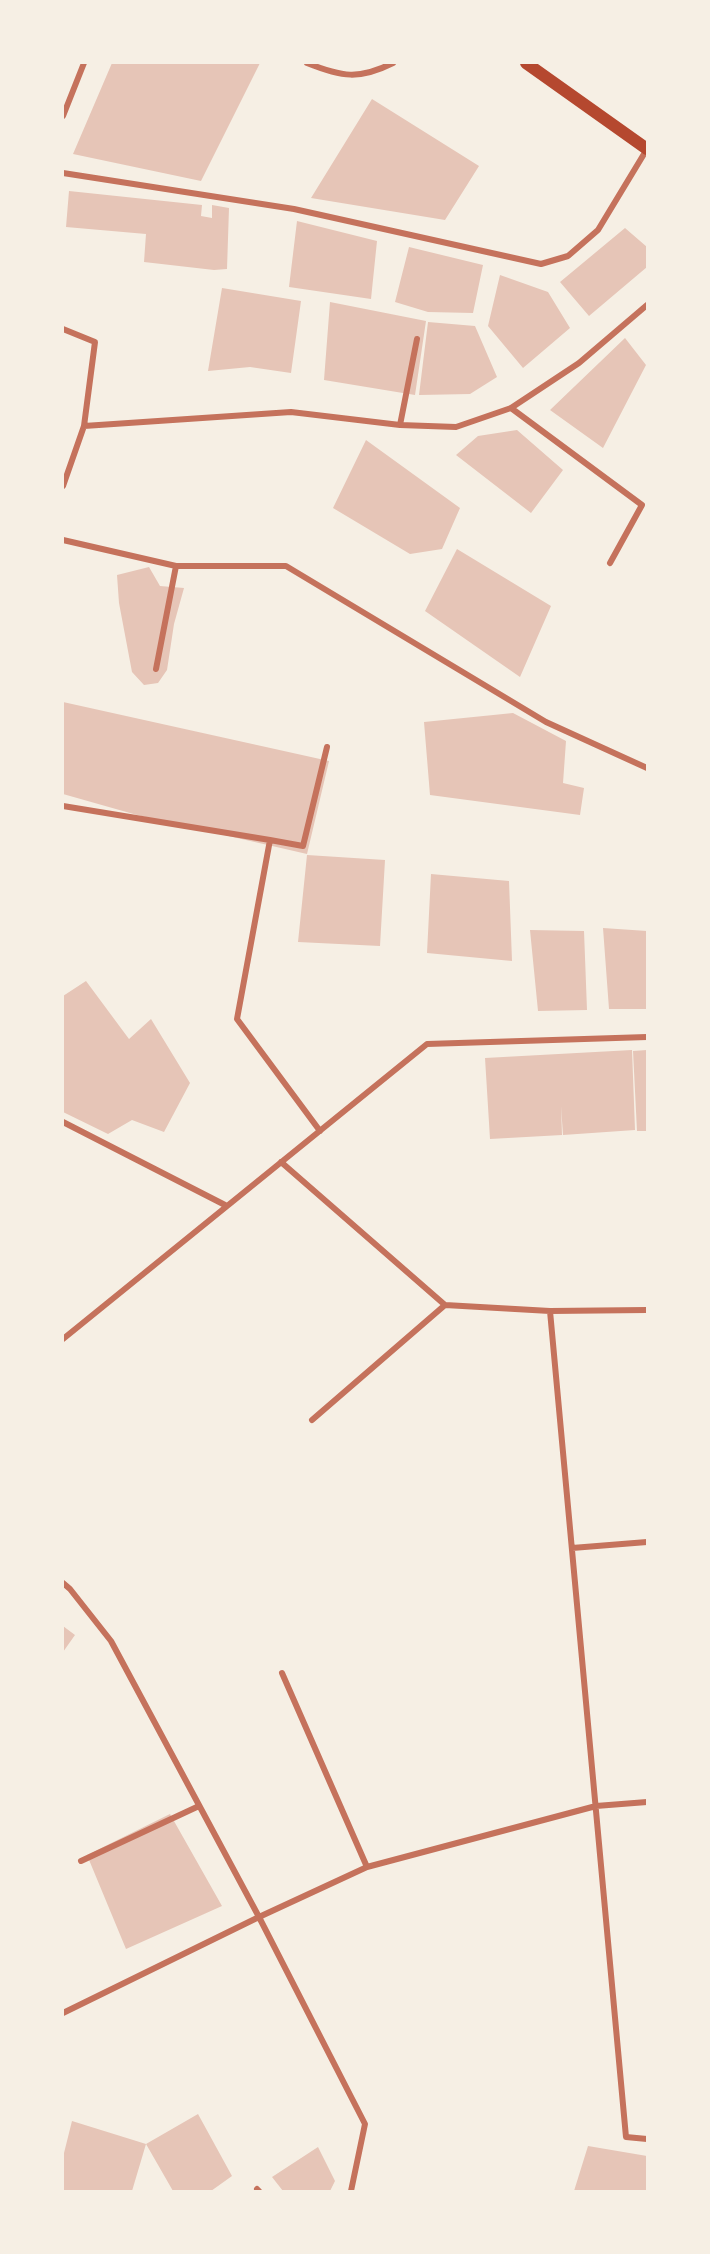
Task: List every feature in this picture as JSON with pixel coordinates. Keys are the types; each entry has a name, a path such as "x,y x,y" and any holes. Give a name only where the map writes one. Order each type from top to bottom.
{"main road":[{"path":"526,63 647,149"}],"street":[{"path":"63,116 84,63"},
{"path":"307,63 334,74 366,74 393,63"},
{"path":"63,173 294,209 542,264 568,256 598,230 647,149"},
{"path":"84,426 291,412 400,425 456,428 511,408 579,363 647,305"},
{"path":"63,329 95,342 84,426 63,486"},
{"path":"400,425 417,339"},
{"path":"511,408 642,505 610,563"},
{"path":"63,540 176,566 286,566 546,722 647,768"},
{"path":"156,669 176,566"},
{"path":"63,806 303,846 327,747"},
{"path":"270,840 237,1019 320,1131"},
{"path":"63,1339 427,1044 647,1037"},
{"path":"63,1122 228,1206"},
{"path":"281,1162 445,1305 550,1311 647,1310"},
{"path":"312,1420 445,1305"},
{"path":"550,1311 626,2137 647,2139"},
{"path":"572,1548 647,1542"},
{"path":"63,1583 111,1641 365,2124 351,2191"},
{"path":"282,1673 367,1867"},
{"path":"63,2013 258,1917 367,1867 596,1806 647,1802"},
{"path":"81,1861 199,1806"}],"building":[{"path":"112,63 260,63 201,181 73,154"},
{"path":"372,99 479,166 445,220 311,198"},
{"path":"69,191 202,205 201,216 212,218 212,205 229,208 227,269 214,270 144,262 146,234 66,227"},
{"path":"297,221 377,241 371,299 289,287"},
{"path":"625,228 647,247 647,267 589,316 560,282"},
{"path":"409,247 483,265 473,313 428,312 395,302"},
{"path":"500,275 548,292 570,328 523,368 488,326"},
{"path":"222,288 301,301 291,373 250,367 208,371"},
{"path":"330,302 426,321 415,395 324,380"},
{"path":"428,322 475,326 497,377 470,394 419,395"},
{"path":"625,338 646,365 603,448 550,410"},
{"path":"517,430 563,470 531,513 456,455 478,436"},
{"path":"366,440 460,508 442,549 410,554 333,508"},
{"path":"457,549 551,606 520,677 425,611"},
{"path":"149,567 160,586 184,588 174,624 167,670 158,683 144,685 132,672 119,603 117,575"},
{"path":"63,702 329,761 307,854 137,815 63,794"},
{"path":"513,713 566,741 563,783 584,788 580,815 430,795 424,722"},
{"path":"307,855 385,860 380,946 298,942"},
{"path":"431,874 509,881 512,961 427,953"},
{"path":"603,928 647,931 647,1009 609,1009"},
{"path":"530,930 584,931 587,1010 538,1011"},
{"path":"86,981 129,1039 151,1019 190,1083 164,1132 132,1120 108,1134 63,1112 63,996"},
{"path":"632,1050 635,1130 563,1135 561,1106 562,1135 490,1139 485,1058"},
{"path":"647,1050 647,1131 637,1131 633,1051"},
{"path":"63,1626 75,1635 63,1652"},
{"path":"170,1814 222,1906 126,1949 87,1855"},
{"path":"198,2114 232,2176 211,2191 173,2191 146,2144"},
{"path":"72,2121 146,2144 132,2191 63,2191 63,2157"},
{"path":"588,2146 647,2156 647,2191 574,2191"},
{"path":"318,2147 335,2181 330,2191 283,2191 272,2177"}]}
